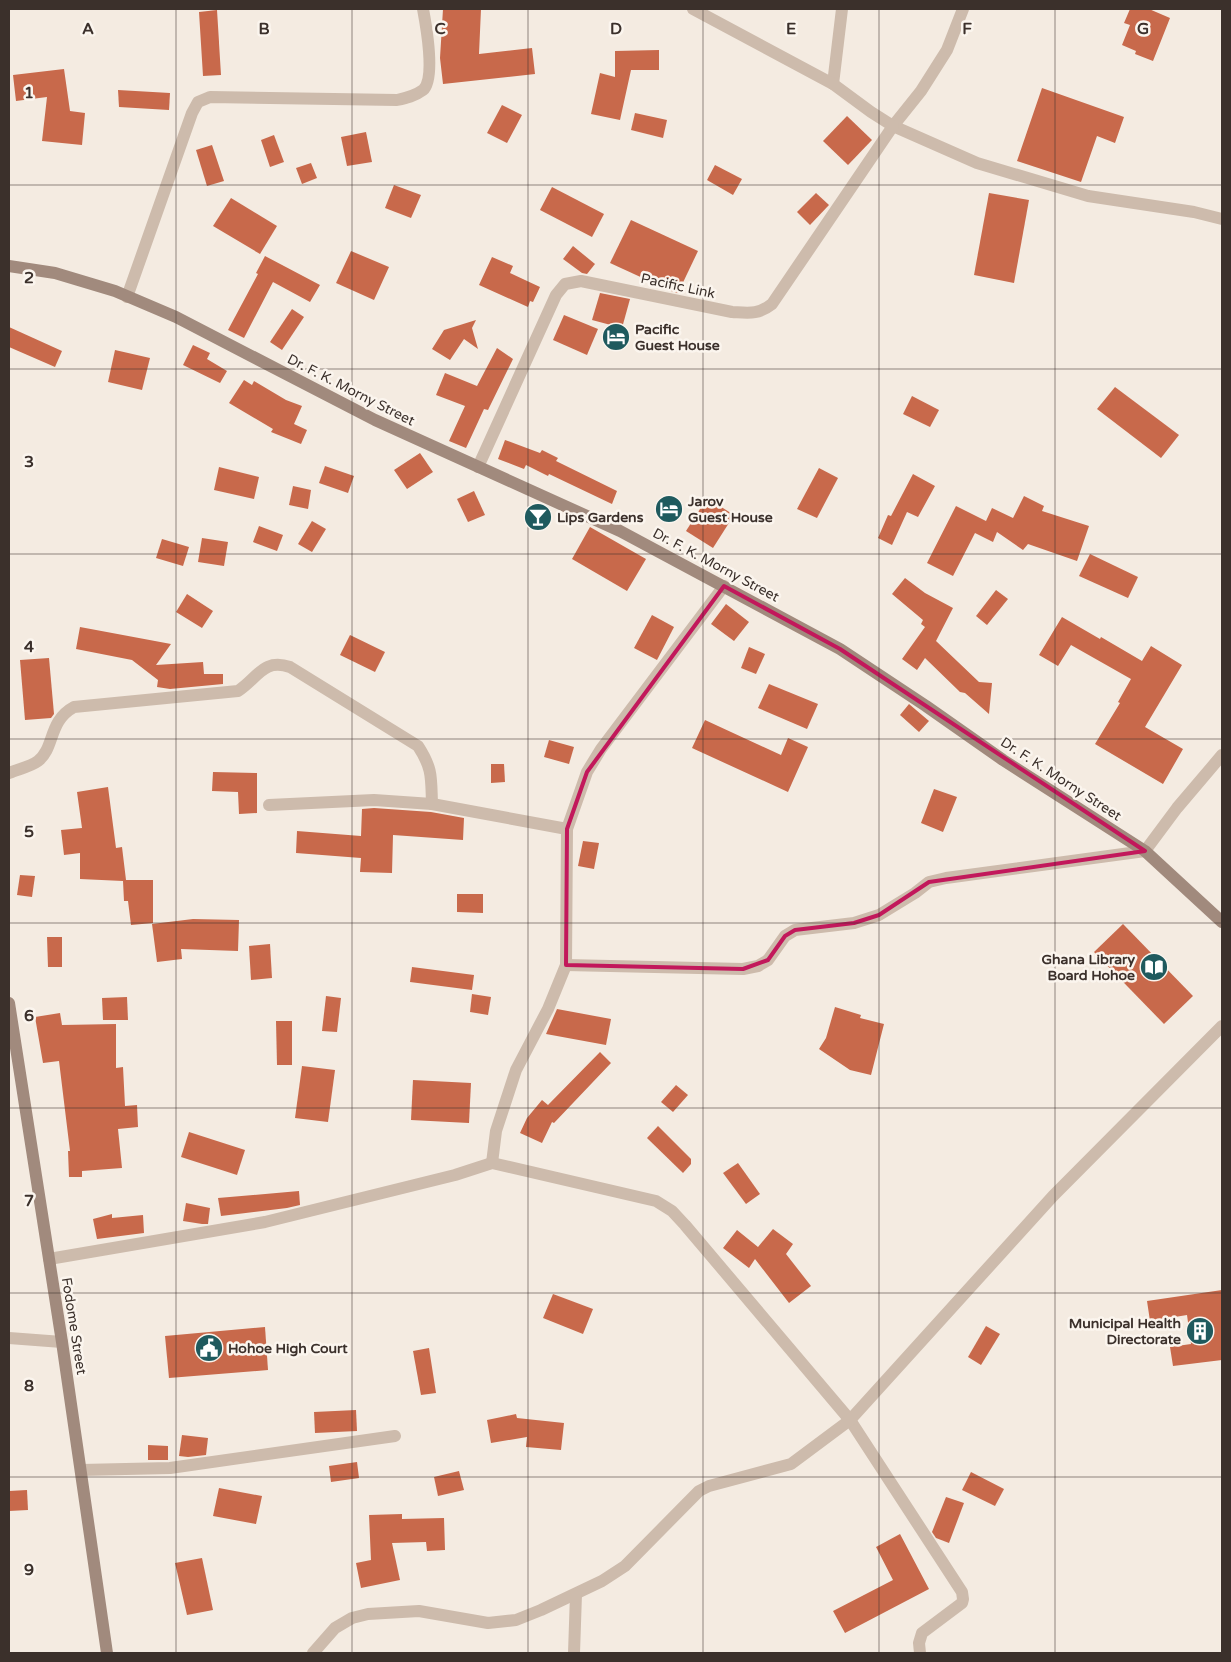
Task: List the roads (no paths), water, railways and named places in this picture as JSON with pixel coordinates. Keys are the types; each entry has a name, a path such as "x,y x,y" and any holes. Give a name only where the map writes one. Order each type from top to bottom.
{"street":[{"path":"128,297 192,114 198,102 210,97 397,100 412,97 423,90 427,85 429,76 427,30 423,9"},
{"path":"693,9 833,84 870,112 893,126 977,164 1088,196 1194,212 1222,219"},
{"path":"833,84 842,9"},
{"path":"893,126 921,91 947,50 963,9"},
{"name":"Pacific Link","path":"478,467 556,295 565,284 581,281 732,312 749,313 763,311 772,304 893,126"},
{"name":"Dr. F. K. Morny Street","path":"9,266 55,273 128,297 176,317 375,420 620,531 724,586 840,649 1003,760 1145,851 1222,922"},
{"path":"492,1163 496,1131 516,1070 548,1009 566,965 567,829 587,772 601,749 724,586"},
{"path":"9,773 38,760 44,754 59,718 66,711 74,707 238,691 249,684 262,669 272,664 281,664 290,667 418,746 426,758 431,771 432,804"},
{"path":"566,965 743,969 758,966 768,960 785,936 795,930 854,924 879,915 915,894 929,882 946,878 1145,851 1177,808 1222,755"},
{"path":"269,804 374,800 432,804 567,829"},
{"name":"Fodome Street","path":"9,1003 62,1342 107,1653"},
{"path":"313,1653 335,1628 352,1618 368,1614 419,1611 488,1624 516,1620 576,1594 602,1581 625,1566 699,1491 708,1486 791,1464 850,1420 1053,1196 1222,1026"},
{"path":"49,1259 265,1222 455,1175 492,1163 656,1201 672,1211 850,1420 962,1592 962,1603 922,1633 919,1643 920,1653"},
{"path":"9,1338 62,1342"},
{"path":"81,1470 170,1468 395,1436"},
{"path":"574,1653 576,1594"}],"place":[{"name":"Pacific Guest House","path":"616,337"},
{"name":"Jarov Guest House","path":"669,509"},
{"name":"Lips Gardens","path":"538,517"},
{"name":"Ghana Library Board Hohoe","path":"1154,967"},
{"name":"Municipal Health Directorate","path":"1200,1331"},
{"name":"Hohoe High Court","path":"209,1348"}]}
